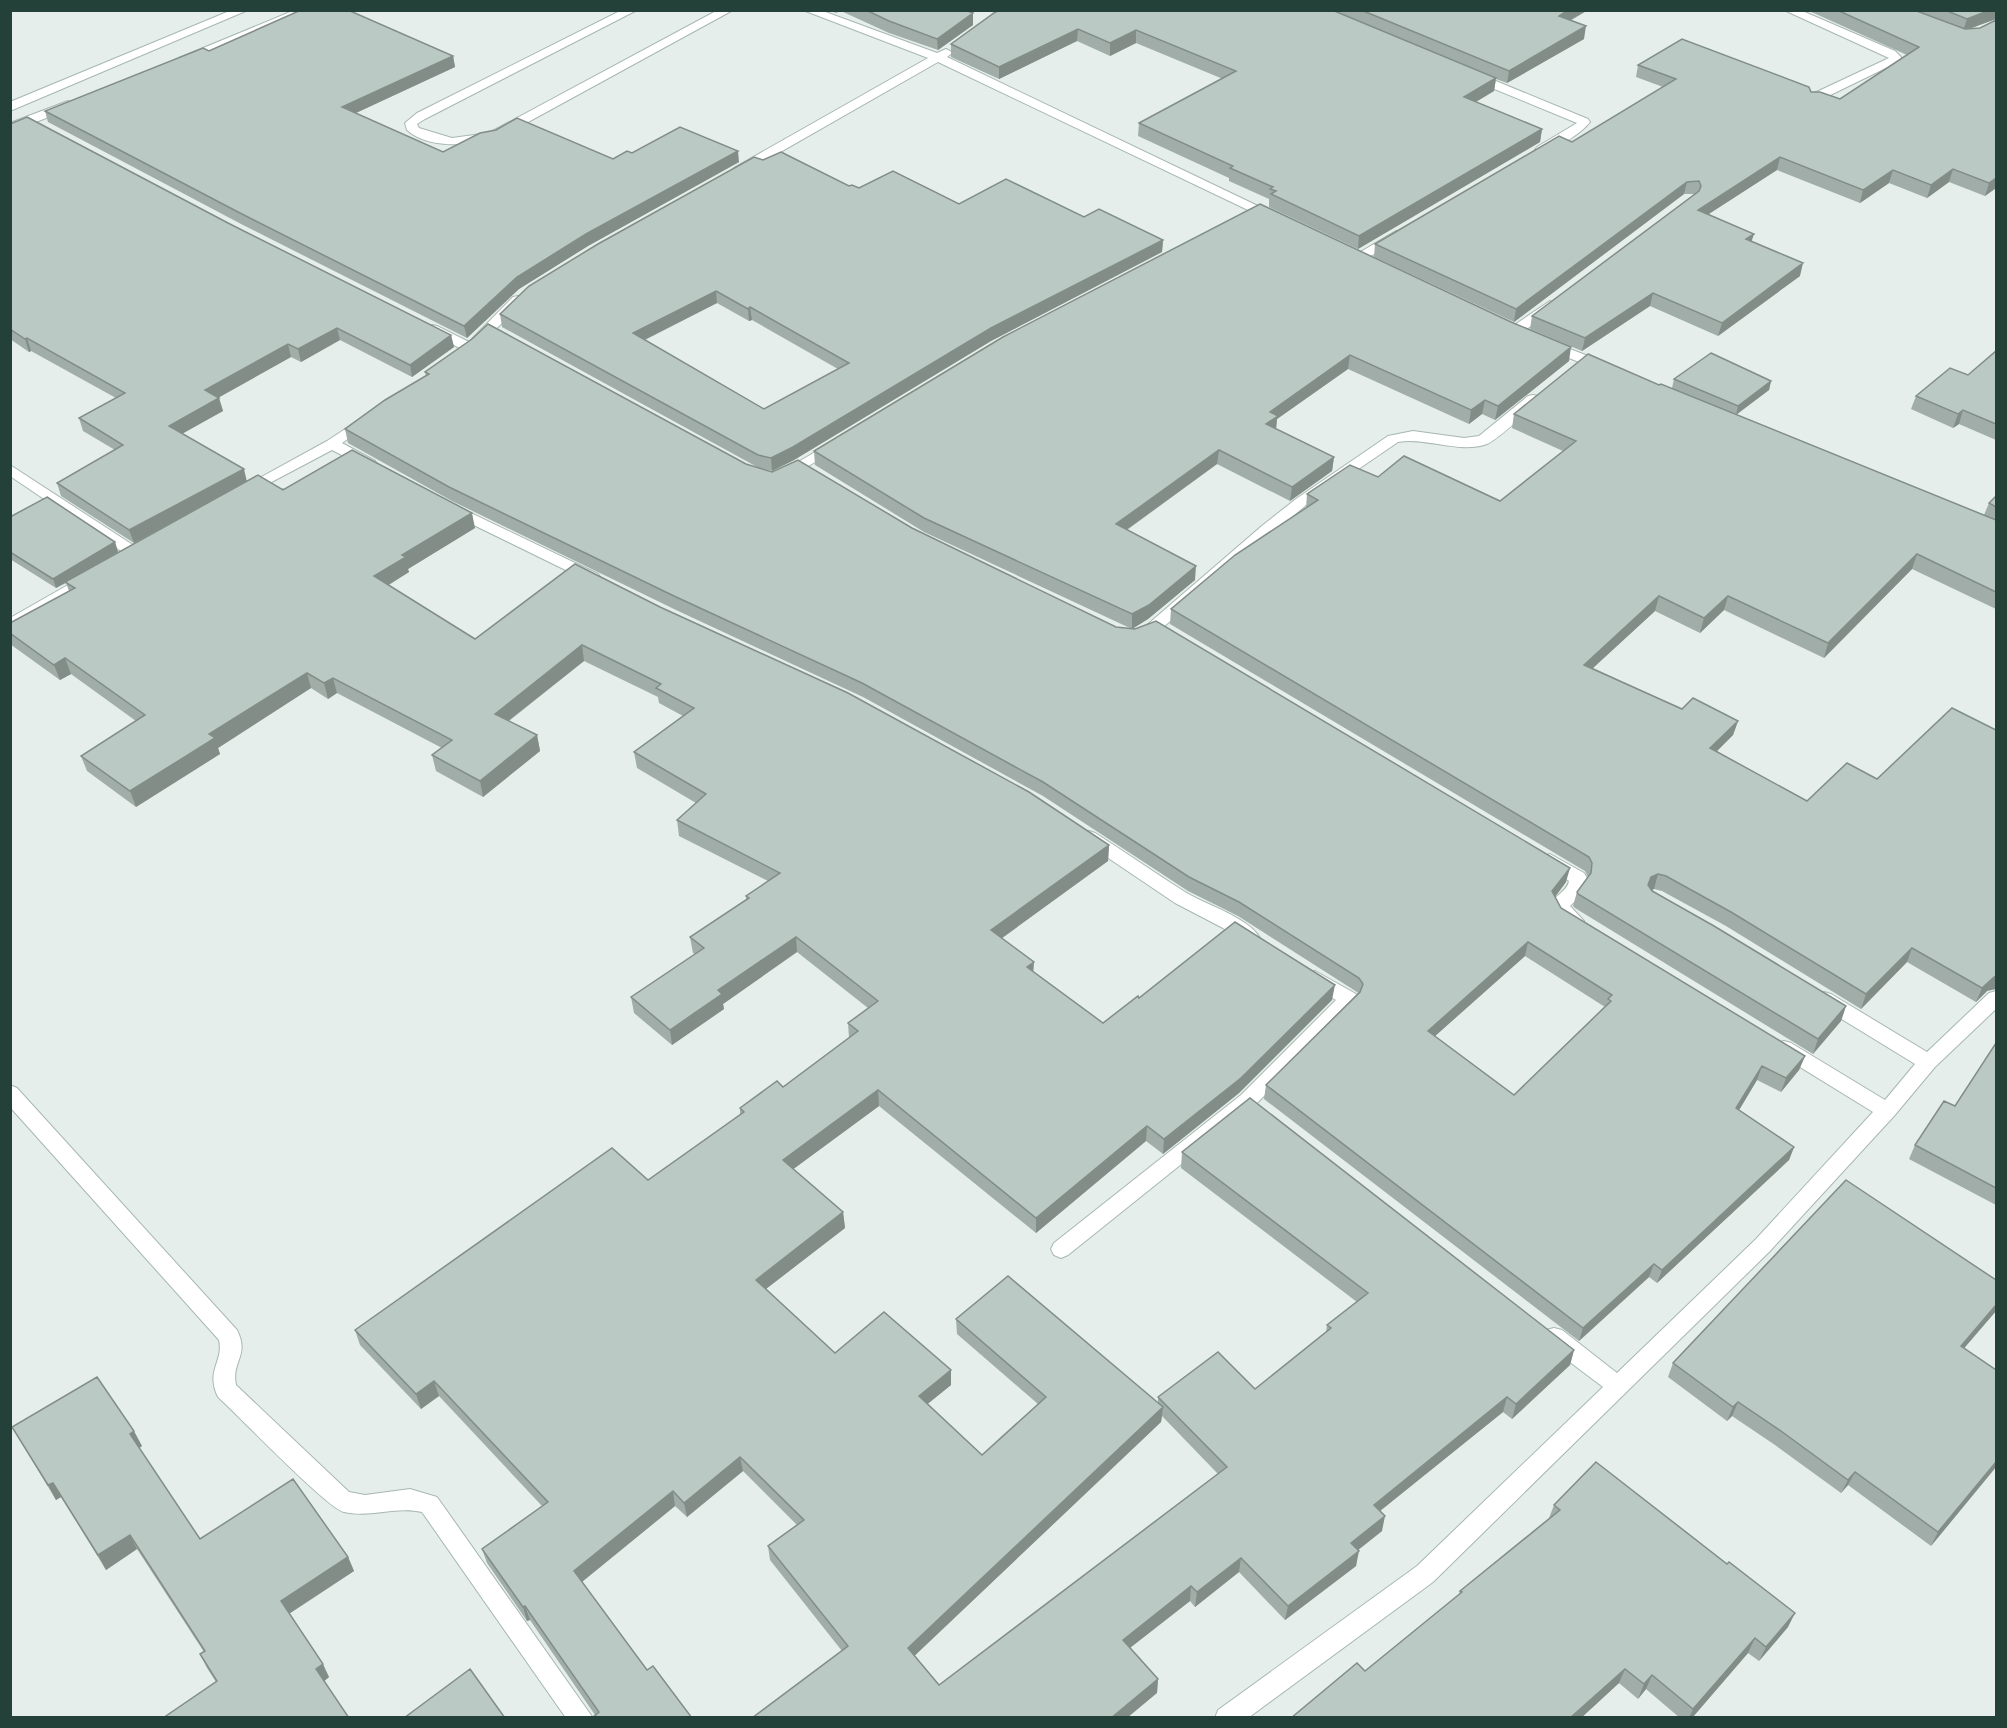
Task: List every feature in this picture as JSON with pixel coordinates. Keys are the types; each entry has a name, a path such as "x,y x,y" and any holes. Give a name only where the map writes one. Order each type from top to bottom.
{"street":[{"path":"10,107 243,10"},
{"path":"177,61 306,10"},
{"path":"632,10 421,116 411,123 413,130 444,142 465,143 493,136 728,10"},
{"path":"808,10 939,58 1287,223"},
{"path":"1789,10 1891,53 1895,57 1894,61 1812,99"},
{"path":"727,177 939,58 958,45"},
{"path":"1463,72 1584,122 1580,127 1530,156"},
{"path":"10,128 81,99"},
{"path":"30,120 51,131"},
{"path":"1239,219 1258,210"},
{"path":"1359,256 1409,227"},
{"path":"415,321 463,351 494,331 501,314 525,294"},
{"path":"1563,296 1510,328 1615,371"},
{"path":"1565,373 1583,358"},
{"path":"1155,629 1268,528 1301,502 1393,439 1413,435 1464,442 1483,440 1547,388"},
{"path":"227,501 332,444 380,409"},
{"path":"783,474 849,436"},
{"path":"332,444 384,472"},
{"path":"800,465 820,477"},
{"path":"10,469 133,552"},
{"path":"435,500 608,585"},
{"path":"10,625 102,570"},
{"path":"1074,827 1181,898 1230,923 1265,947"},
{"path":"1534,852 1578,878 1577,888 1560,904 1560,909 1594,933"},
{"path":"1061,1249 1248,1100 1348,999 1302,970"},
{"path":"1807,989 1928,1062"},
{"path":"1227,1718 1425,1574 1763,1245 1887,1111 1928,1062 1996,998"},
{"path":"1766,1037 1887,1111"},
{"path":"10,1094 229,1336 232,1348 223,1375 226,1390 343,1502 365,1505 410,1499 429,1504 581,1718"},
{"path":"1248,1100 1267,1114"},
{"path":"1541,1327 1617,1385"}],"building":[{"path":"301,10 348,10 453,56 342,107 443,152 480,133 496,130 517,118 613,159 627,151 632,153 680,127 738,151 586,234 517,277 464,326 45,111 203,48 209,51"},
{"path":"866,10 965,10 973,13 937,39"},
{"path":"999,10 1332,10 1496,78 1464,97 1542,129 1359,236 1271,194 1276,191 1270,189 1273,187 1230,168 1233,166 1139,123 1236,71 1136,30 1110,43 1078,29 999,67 951,44"},
{"path":"1361,10 1568,10 1559,16 1586,26 1509,71"},
{"path":"1837,10 1914,10 1965,29 1980,28 1996,20 1996,178 1989,183 1953,169 1931,185 1893,170 1863,190 1780,157 1698,210 1754,234 1746,239 1803,263 1722,323 1653,293 1585,338 1532,316 1699,191 1701,186 1699,181 1687,182 1516,309 1375,244 1559,136 1572,142 1676,79 1638,65 1682,39 1809,87 1811,92 1820,92 1840,99 1919,47"},
{"path":"1945,10 1990,10 1967,19"},
{"path":"27,117 228,223 451,335 410,365 337,328 298,349 288,344 205,390 219,398 169,426 244,469 129,530 57,483 123,445 79,418 125,393 10,329 10,124"},
{"path":"781,152 849,186 859,188 893,171 959,204 1006,179 1084,217 1099,209 1163,240 991,328 771,458 758,455 500,314 529,286 598,244 754,157 763,160","holes":["716,291 748,309 750,307 849,363 764,409 633,333"]},
{"path":"1260,204 1511,322 1571,347 1498,406 1485,400 1471,410 1350,355 1270,412 1278,416 1266,424 1334,457 1292,487 1219,450 1116,524 1196,566 1149,605 1132,614 924,518 814,451 1003,337"},
{"path":"488,324 746,464 772,472 798,460 912,528 1116,627 1135,629 1156,621 1570,868 1552,891 1561,908 1805,1056 1786,1078 1762,1066 1736,1108 1794,1147 1662,1270 1654,1264 1583,1328 1266,1085 1360,992 1363,984 1359,978 1239,902 1189,877 1043,782 862,683 674,596 449,487 345,429 385,400 429,374 425,372 472,339","holes":["1528,942 1612,995 1608,999 1611,1001 1514,1095 1428,1031"]},
{"path":"1996,351 1996,424 1963,410 1958,414 1916,396 1950,368 1968,375"},
{"path":"1711,353 1771,381 1738,406 1674,379"},
{"path":"1588,354 1659,385 1996,520 1996,592 1917,554 1828,643 1728,596 1704,618 1659,596 1584,665 1682,709 1693,698 1738,721 1710,748 1807,801 1847,763 1877,779 1952,708 1996,730 1996,976 1982,988 1912,948 1866,994 1731,912 1666,876 1658,874 1651,877 1648,885 1652,891 1846,1006 1818,1039 1578,894 1577,892 1591,873 1592,863 1589,857 1171,609 1235,555 1318,500 1307,494 1350,465 1378,477 1404,456 1500,501 1576,441 1514,414"},
{"path":"352,450 472,513 402,555 406,557 374,576 475,639 575,564 660,607 848,693 1029,792 1109,845 991,930 1034,962 1027,967 1103,1023 1138,996 1139,998 1235,922 1335,985 1241,1078 1164,1139 1147,1126 1036,1218 878,1090 783,1160 843,1212 756,1280 835,1353 884,1312 951,1370 919,1396 982,1455 1046,1397 956,1319 1008,1276 1163,1407 908,1648 939,1685 1227,1467 1158,1397 1218,1352 1255,1389 1331,1328 1327,1325 1368,1293 1182,1152 1250,1098 1574,1350 1516,1404 1507,1397 1374,1505 1385,1516 1351,1543 1359,1551 1288,1606 1241,1558 1197,1592 1191,1586 1123,1640 1158,1679 1111,1718 752,1718 848,1646 768,1546 804,1520 740,1457 684,1503 673,1491 574,1571 647,1670 653,1666 692,1718 592,1718 599,1712 482,1549 548,1502 434,1381 416,1394 355,1330 612,1148 648,1180 744,1112 740,1108 777,1081 783,1087 858,1031 848,1023 878,1001 796,937 718,990 722,994 670,1030 631,997 704,948 690,937 749,898 746,896 780,873 677,820 706,794 634,752 694,708 656,688 661,684 582,645 495,714 537,735 480,781 432,755 452,740 333,678 324,683 307,673 209,734 215,738 130,791 81,756 145,715 65,658 54,665 10,633 10,623 75,588 65,582 258,475 283,490"},
{"path":"1996,496 1996,507 1989,503"},
{"path":"47,497 115,542 53,579 10,552 10,517"},
{"path":"1996,1043 1996,1188 1915,1145 1944,1101 1955,1106"},
{"path":"1846,1180 1996,1280 1996,1305 1961,1346 1996,1370 1996,1462 1938,1532 1855,1472 1848,1480 1738,1402 1733,1407 1673,1363"},
{"path":"97,1377 134,1431 130,1434 200,1539 293,1479 348,1557 281,1601 323,1664 316,1669 349,1718 163,1718 217,1681 200,1654 205,1651 130,1535 98,1555 53,1483 48,1485 12,1427"},
{"path":"1596,1462 1727,1564 1729,1562 1795,1613 1766,1647 1755,1638 1693,1709 1652,1675 1644,1684 1625,1669 1570,1718 1291,1718 1357,1663 1365,1671 1560,1510 1554,1505"},
{"path":"470,1669 505,1718 404,1718"}]}
